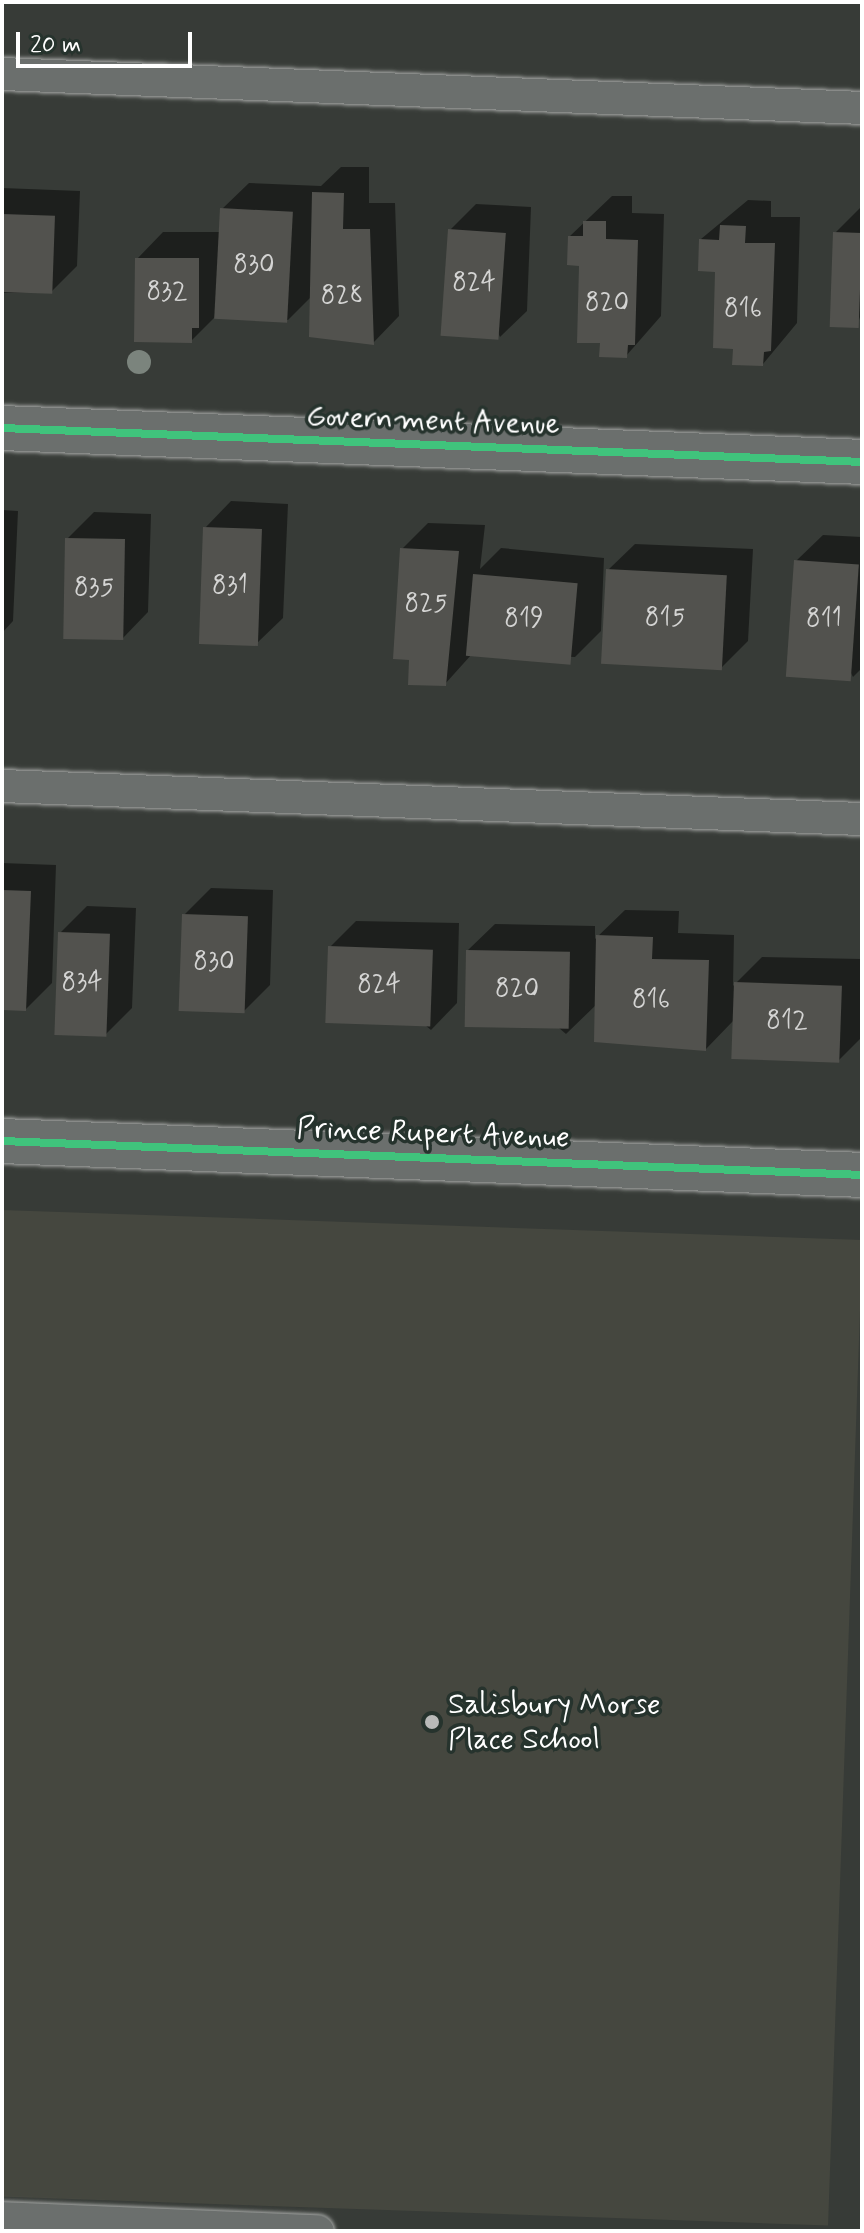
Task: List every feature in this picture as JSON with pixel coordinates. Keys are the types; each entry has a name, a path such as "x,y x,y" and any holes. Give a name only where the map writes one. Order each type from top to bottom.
{"street":[{"name":"Government Avenue","path":"2,428 862,462"},
{"name":"Prince Rupert Avenue","path":"2,1141 862,1175"}],"lane":[{"path":"2,74 862,108"},
{"path":"2,786 862,819"},
{"path":"2,2218 318,2231"}],"shaded area":[{"name":"Salisbury Morse Place School","path":"2,1210 862,1240 828,2225 2,2197"}],"building":[{"path":"312,192 344,193 343,229 370,229 374,345 309,337"},
{"path":"220,208 293,212 287,323 214,319"},
{"path":"2,214 55,216 52,294 2,292"},
{"path":"583,221 606,221 606,239 638,240 635,345 628,345 627,358 599,357 600,343 577,343 579,266 567,265 568,236 583,236"},
{"path":"720,225 746,226 745,243 775,243 771,351 764,352 763,366 732,365 733,349 713,348 715,272 698,271 699,239 719,240"},
{"path":"448,229 506,233 498,340 441,336"},
{"path":"833,232 862,233 859,328 830,327"},
{"path":"135,258 199,258 199,328 192,328 192,343 134,342"},
{"path":"203,527 262,529 258,646 199,644"},
{"path":"65,538 125,539 123,640 63,639"},
{"path":"400,548 459,551 446,686 408,685 409,660 393,659"},
{"path":"794,560 859,565 851,681 786,677"},
{"path":"606,569 727,575 722,670 601,664"},
{"path":"473,574 578,583 570,665 466,656"},
{"path":"2,890 31,891 26,1011 2,1010"},
{"path":"182,914 248,916 245,1013 179,1011"},
{"path":"58,932 110,934 106,1037 54,1035"},
{"path":"596,935 653,937 652,959 709,960 706,1051 594,1042"},
{"path":"328,946 433,950 430,1027 325,1023"},
{"path":"466,950 570,952 569,1029 465,1027"},
{"path":"734,982 842,986 839,1063 731,1059"}],"cycle path":[{"path":"2,428 862,462"},
{"path":"2,1141 862,1175"}],"place":[{"name":"Salisbury Morse Place School","path":"432,1722"}]}
